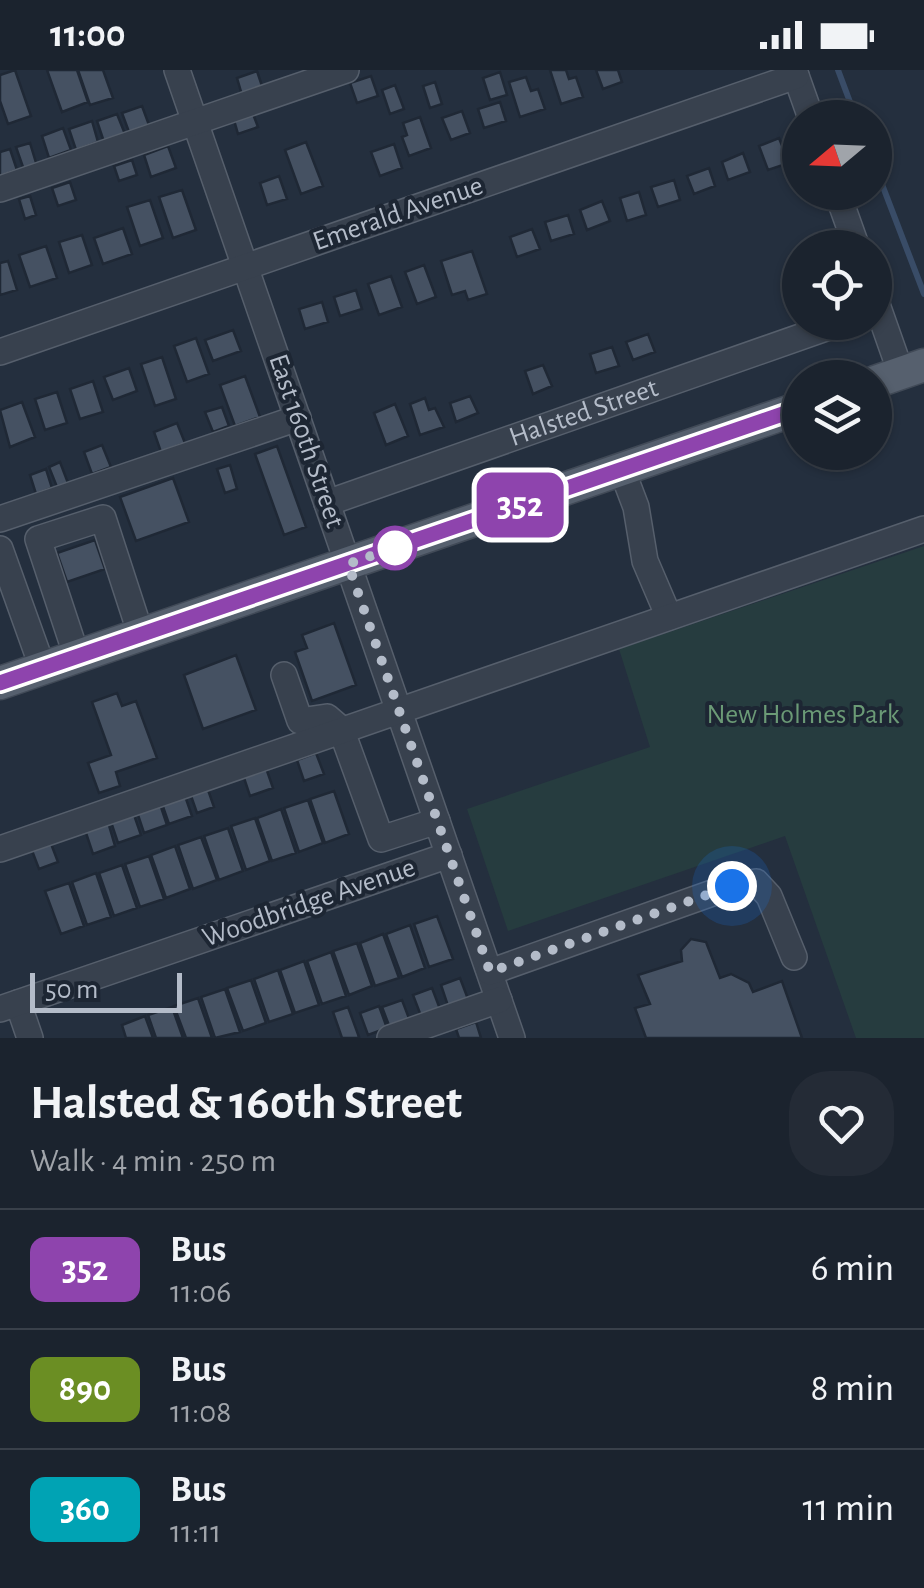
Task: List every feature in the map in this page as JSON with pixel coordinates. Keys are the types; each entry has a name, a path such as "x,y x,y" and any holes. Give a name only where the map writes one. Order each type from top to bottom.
{"main road":[{"path":"0,683 782,414"}],"street":[{"name":"East 160th Street","path":"177,70 512,1038"},
{"path":"0,189 346,70"},
{"path":"795,73 805,100"},
{"name":"Emerald Avenue","path":"0,352 795,73"},
{"name":"Halsted Street","path":"327,503 791,340"},
{"path":"891,340 908,376"},
{"path":"0,519 298,418"},
{"path":"622,470 636,507 645,562 669,617"},
{"path":"77,656 38,539 103,518 142,635"},
{"path":"0,849 924,530"},
{"path":"0,549 43,669"},
{"path":"284,676 300,721 327,717 341,729 381,839 437,820"},
{"name":"Woodbridge Avenue","path":"9,1006 449,855"},
{"path":"490,972 732,886 756,882 769,896 794,957"},
{"path":"390,1038 499,1000"},
{"path":"9,1006 30,1038"}],"green space":[{"name":"New Holmes Park","path":"924,546 924,1038 856,1038 785,836 508,931 467,809 650,747 619,649"}],"building":[{"path":"15,70 31,116 8,124 0,101 0,75"},
{"path":"47,70 77,70 88,102 62,112"},
{"path":"78,70 103,70 113,98 90,105"},
{"path":"550,70 566,70 569,79 576,77 583,97 561,104"},
{"path":"596,70 618,70 622,82 603,89"},
{"path":"257,71 263,89 242,95 237,78"},
{"path":"500,72 507,95 490,100 483,78"},
{"path":"371,76 378,96 357,103 350,83"},
{"path":"526,77 531,91 538,89 545,109 520,117 509,82"},
{"path":"435,82 442,104 430,108 423,86"},
{"path":"395,85 404,109 390,114 382,90"},
{"path":"500,102 506,121 484,128 478,109"},
{"path":"142,106 149,125 129,132 122,113"},
{"path":"462,111 470,133 451,140 442,118"},
{"path":"117,114 125,134 104,142 97,121"},
{"path":"253,114 258,127 238,134 234,120"},
{"path":"420,117 431,148 409,156 402,137 407,135 403,123"},
{"path":"92,121 98,142 76,150 69,129"},
{"path":"63,128 71,150 49,158 42,136"},
{"path":"779,138 782,165 768,170 759,146"},
{"path":"306,142 323,186 301,194 285,150"},
{"path":"30,143 37,166 24,170 16,147"},
{"path":"394,144 402,168 380,176 371,152"},
{"path":"168,146 176,168 151,177 144,155"},
{"path":"10,149 17,170 0,176 0,152"},
{"path":"743,153 750,172 728,180 722,162"},
{"path":"132,160 137,175 119,181 114,166"},
{"path":"709,168 715,186 694,194 687,176"},
{"path":"279,176 287,199 267,205 260,183"},
{"path":"674,180 680,200 658,207 651,187"},
{"path":"70,182 76,200 58,206 52,188"},
{"path":"182,190 196,230 173,238 159,197"},
{"path":"639,192 646,215 627,221 620,198"},
{"path":"30,196 36,215 25,219 19,199"},
{"path":"150,200 163,238 140,246 127,207"},
{"path":"602,201 610,221 587,230 580,210"},
{"path":"568,215 574,234 551,241 545,222"},
{"path":"123,228 132,254 103,264 94,238"},
{"path":"532,229 540,249 517,257 510,237"},
{"path":"82,235 92,265 69,273 59,242"},
{"path":"46,246 57,278 30,287 19,255"},
{"path":"472,251 487,294 468,300 465,291 452,295 441,261"},
{"path":"8,261 17,290 0,295 0,263"},
{"path":"424,265 436,297 417,304 405,272"},
{"path":"391,276 402,307 379,315 368,284"},
{"path":"356,290 362,309 340,316 334,297"},
{"path":"322,302 328,322 305,329 299,309"},
{"path":"233,330 241,351 213,361 205,340"},
{"path":"648,334 655,352 633,360 626,342"},
{"path":"196,338 209,374 187,382 174,346"},
{"path":"612,347 619,366 596,373 590,354"},
{"path":"162,357 176,399 155,406 141,364"},
{"path":"543,365 552,386 533,394 525,371"},
{"path":"129,368 137,391 113,400 104,377"},
{"path":"245,376 260,417 235,426 220,385"},
{"path":"93,381 103,412 80,419 70,389"},
{"path":"57,392 67,423 45,430 35,399"},
{"path":"470,396 478,413 456,422 450,403"},
{"path":"425,398 429,410 435,408 444,427 420,435 410,404"},
{"path":"22,402 35,437 10,447 0,410"},
{"path":"395,404 408,436 386,445 374,413"},
{"path":"222,407 229,426 213,432 205,412"},
{"path":"177,423 185,443 161,452 154,432"},
{"path":"102,445 111,467 92,474 84,452"},
{"path":"277,446 306,527 284,535 255,454"},
{"path":"60,462 68,483 57,487 49,467"},
{"path":"230,465 237,489 225,493 217,469"},
{"path":"46,469 52,488 36,494 30,475"},
{"path":"173,478 189,522 136,541 120,497"},
{"path":"95,540 105,569 67,582 57,553"},
{"path":"334,623 356,685 312,701 295,652 307,648 302,635"},
{"path":"236,655 256,710 203,729 184,675"},
{"path":"117,693 122,706 136,701 157,758 116,772 120,786 99,793 88,763 111,755 92,702"},
{"path":"316,753 324,774 304,781 297,760"},
{"path":"265,765 273,788 250,796 242,772"},
{"path":"207,787 214,807 197,813 190,793"},
{"path":"334,791 349,834 325,843 310,799"},
{"path":"184,793 192,816 169,824 161,801"},
{"path":"308,800 323,843 299,852 284,808"},
{"path":"159,801 167,825 144,833 136,809"},
{"path":"281,809 296,853 272,861 257,818"},
{"path":"133,812 141,835 118,843 110,819"},
{"path":"255,818 270,861 246,870 231,826"},
{"path":"108,822 115,846 93,854 85,830"},
{"path":"228,828 243,871 219,880 204,836"},
{"path":"201,837 217,880 193,889 178,845"},
{"path":"50,841 58,862 39,869 31,848"},
{"path":"175,846 190,889 166,898 151,855"},
{"path":"149,856 164,899 140,907 125,864"},
{"path":"122,865 137,908 114,916 99,873"},
{"path":"96,873 111,917 87,925 72,882"},
{"path":"69,883 84,926 61,934 45,891"},
{"path":"437,916 453,959 429,967 414,924"},
{"path":"410,925 425,968 402,977 386,934"},
{"path":"383,934 399,978 375,986 360,943"},
{"path":"691,939 706,942 720,978 731,974 749,983 753,992 782,981 802,1038 646,1038 635,1008 650,1004 638,975 682,961 681,950"},
{"path":"357,943 372,986 349,995 333,951"},
{"path":"331,952 346,996 322,1004 307,961"},
{"path":"304,961 319,1005 295,1013 280,970"},
{"path":"278,970 293,1014 269,1022 254,979"},
{"path":"460,978 468,999 448,1006 441,985"},
{"path":"251,980 266,1023 243,1031 227,988"},
{"path":"432,988 440,1009 421,1016 413,995"},
{"path":"225,989 240,1032 215,1038 201,997"},
{"path":"198,998 212,1038 186,1038 174,1006"},
{"path":"402,1000 410,1021 390,1028 382,1007"},
{"path":"379,1006 387,1028 368,1035 360,1013"},
{"path":"172,1007 183,1038 156,1038 148,1015"},
{"path":"348,1007 357,1038 342,1038 333,1012"},
{"path":"145,1016 153,1038 126,1038 122,1025"},
{"path":"476,1022 481,1038 459,1038 456,1029"}],"waterway":[{"path":"838,70 849,100"},
{"path":"892,210 924,294"}],"bus line":[{"name":"352","path":"0,683 782,414"}],"route":[{"path":"395,548 408,543 348,564 490,972 732,886"}]}
